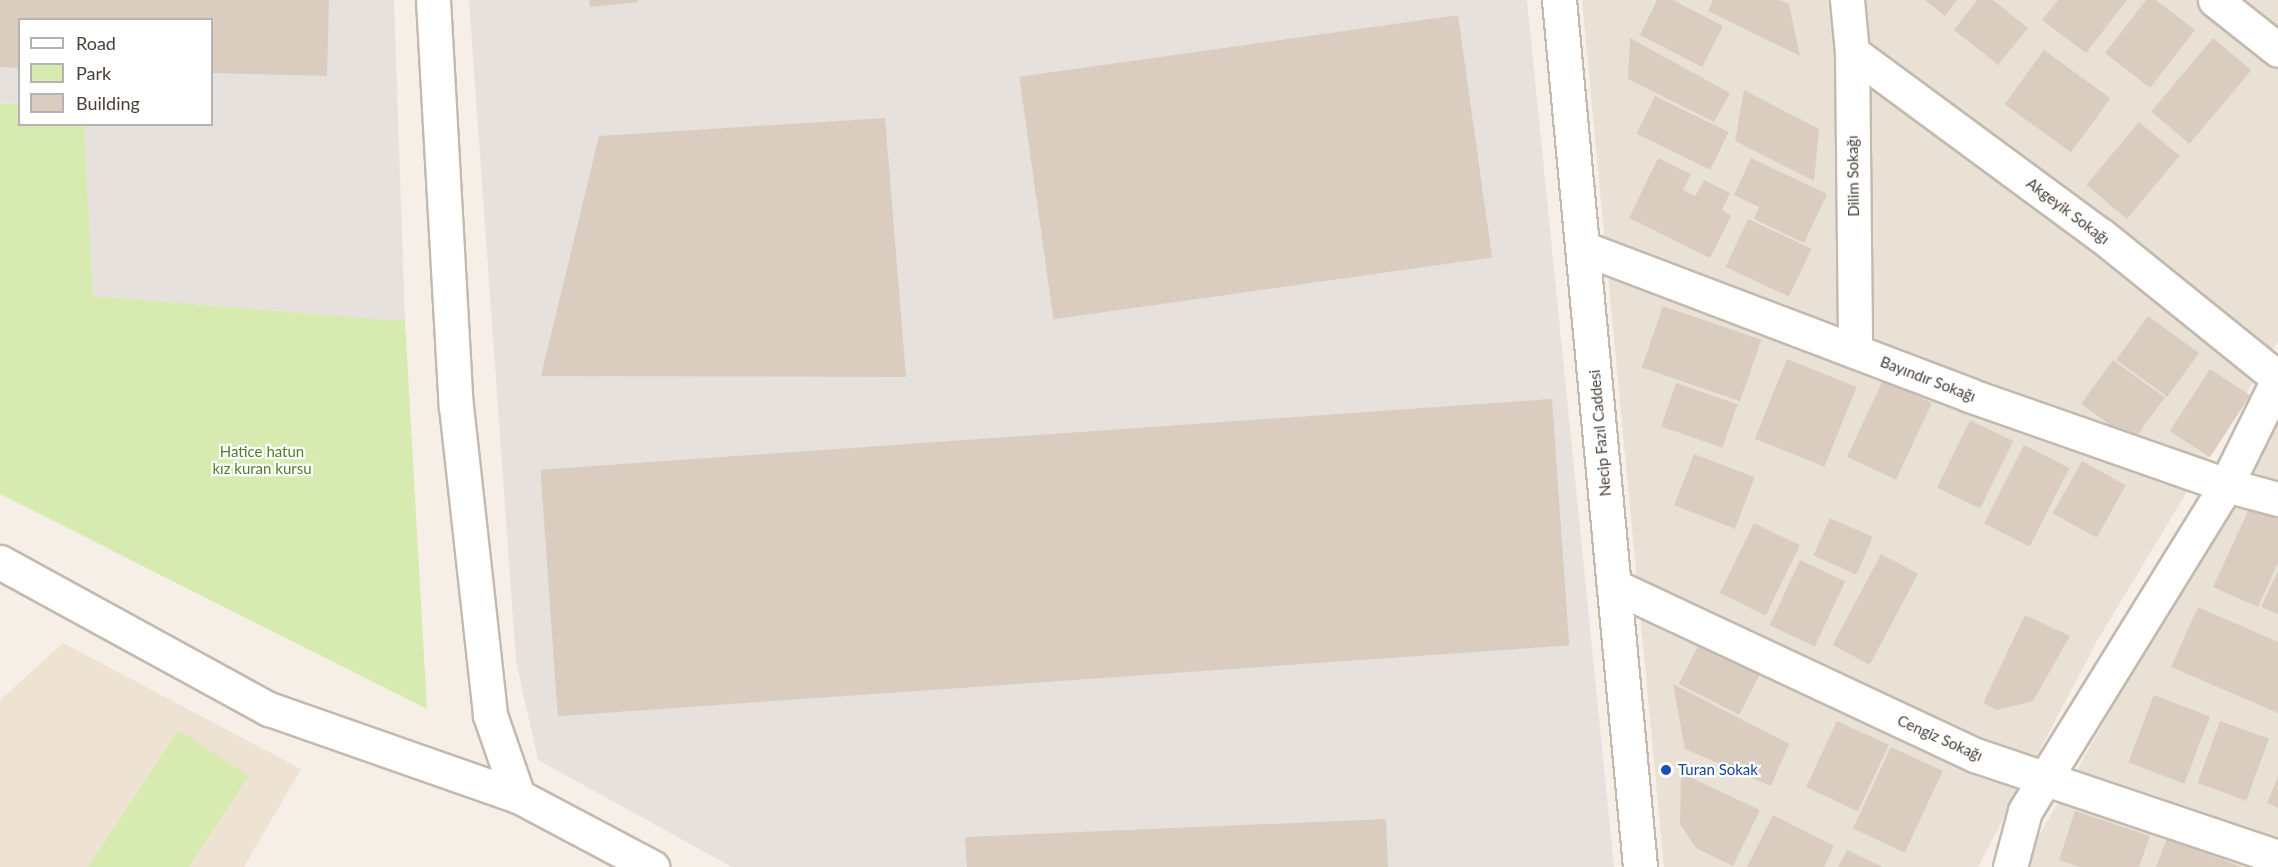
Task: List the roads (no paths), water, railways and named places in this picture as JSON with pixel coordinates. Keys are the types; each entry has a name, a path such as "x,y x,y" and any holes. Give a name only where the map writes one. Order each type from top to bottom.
{"street":[{"path":"433,0 456,406 490,714 518,796"},
{"name":"Necip Fazıl Caddesi","path":"1559,0 1640,867"},
{"name":"Dilim Sokağı","path":"1847,0 1852,52 1855,351"},
{"path":"2215,0 2274,45"},
{"name":"Akgeyik Sokağı","path":"1852,52 2102,236 2278,379"},
{"name":"Bayındır Sokağı","path":"1582,248 1855,351 2226,485 2278,499"},
{"path":"2010,867 2025,811 2226,485 2278,379"},
{"path":"0,562 269,709 518,796 652,867"},
{"name":"Cengiz Sokağı","path":"1614,586 1975,755 2045,781 2278,857"}],"place":[{"name":"Turan Sokak","path":"1666,770"}],"park label":[{"name":"Hatice hatun kız kuran kursu","path":"262,460"}]}
